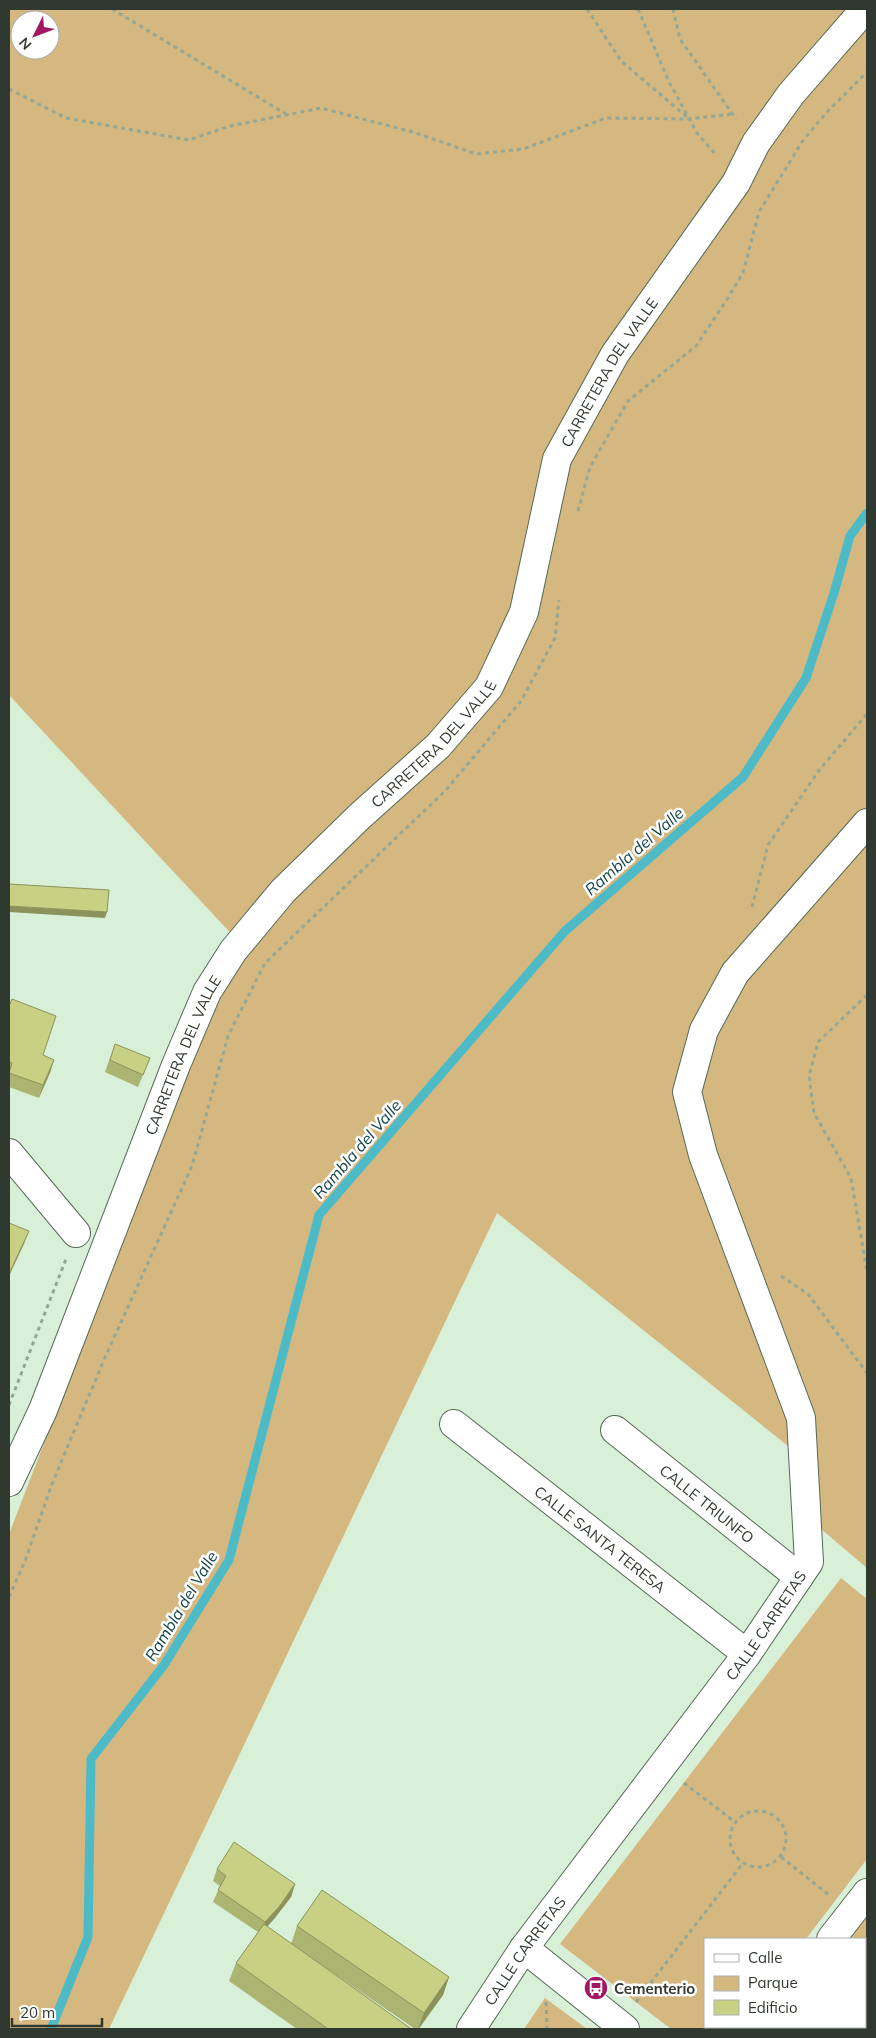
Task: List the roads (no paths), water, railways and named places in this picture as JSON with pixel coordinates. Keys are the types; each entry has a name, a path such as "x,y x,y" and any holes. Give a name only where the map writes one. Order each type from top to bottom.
{"street":[{"name":"CARRETERA DEL VALLE","path":"9,1482 43,1410 176,1065 207,992 233,951 283,890 360,816 438,746 489,688 524,612 557,459 615,354 736,183 756,142 791,94 865,9"},
{"name":"CALLE CARRETAS","path":"471,2029 524,1948 746,1654 809,1562 801,1418 703,1155 687,1092 704,1030 735,973 867,823"},
{"path":"9,1153 76,1234"},
{"name":"CALLE SANTA TERESA","path":"454,1424 746,1654"},
{"name":"CALLE TRIUNFO","path":"615,1430 799,1577"},
{"path":"832,1938 860,1903"},
{"path":"524,1948 622,2027"}],"waterway":[{"name":"Rambla del Valle","path":"51,2029 88,1937 91,1759 164,1665 229,1560 319,1215 565,931 743,777 806,678 834,593 850,536 867,513"}],"place":[{"name":"Cementerio","path":"596,1988"}]}
